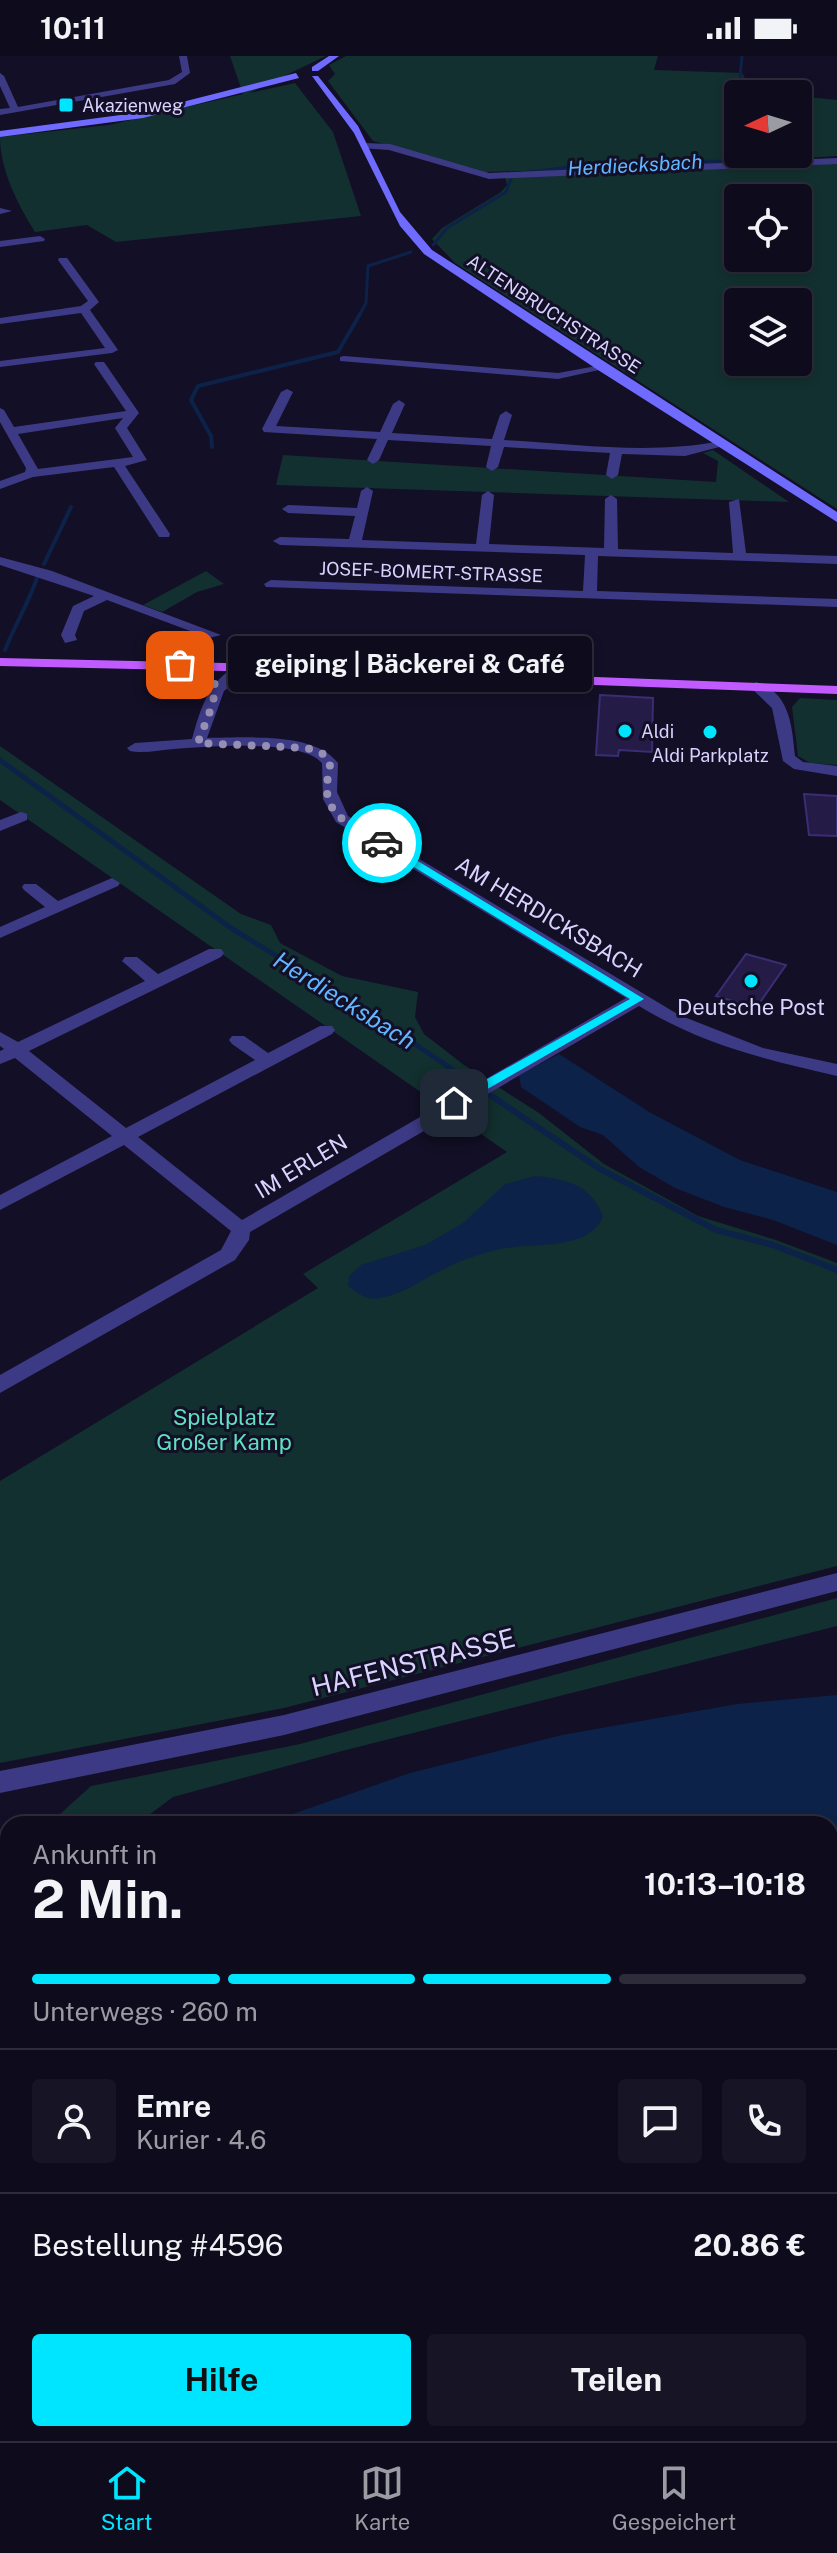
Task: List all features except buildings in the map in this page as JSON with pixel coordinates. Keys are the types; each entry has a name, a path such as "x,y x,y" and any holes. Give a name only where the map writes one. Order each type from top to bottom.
{"main road":[{"path":"0,662 246,667 837,690"}],"street":[{"path":"0,112 172,82 186,73 183,56"},
{"path":"0,134 143,115 296,76 315,74 335,56"},
{"name":"ALTENBRUCHSTRASSE","path":"315,74 350,120 397,217 421,246 602,368 837,518"},
{"path":"0,76 15,110"},
{"path":"364,146 390,147 489,176 837,161"},
{"path":"0,244 40,239"},
{"path":"0,321 84,309 94,302 63,260"},
{"path":"0,364 112,350 84,309"},
{"path":"344,359 454,363 558,376 602,368"},
{"path":"100,364 133,413"},
{"path":"287,392 268,429 617,450 685,452 721,445"},
{"path":"373,460 399,404"},
{"path":"0,412 32,468 31,474"},
{"path":"11,431 133,413"},
{"path":"0,485 31,474 141,460 121,428 133,413"},
{"path":"492,467 506,415"},
{"path":"612,475 617,450"},
{"path":"117,463 164,534"},
{"path":"355,543 367,491"},
{"path":"482,547 488,495"},
{"path":"611,499 611,551"},
{"path":"735,502 740,556"},
{"path":"288,509 362,512"},
{"path":"280,541 837,560"},
{"path":"590,595 592,551"},
{"path":"0,561 214,635"},
{"name":"JOSEF-BOMERT-STRASSE","path":"271,584 837,603"},
{"path":"70,640 68,635 78,609 105,596"},
{"path":"180,665 203,669 211,675 216,688"},
{"path":"198,743 216,688 229,674 246,667"},
{"path":"756,686 775,697 782,709 788,758 799,766 837,771"},
{"path":"782,709 805,688"},
{"name":"AM HERDICKSBACH","path":"135,748 198,743 290,746 323,754 330,763 326,791 331,807 342,819 673,1019 758,1053 837,1070"},
{"path":"0,826 21,817"},
{"path":"0,933 112,883"},
{"path":"30,887 57,908"},
{"path":"8,1054 215,953"},
{"path":"131,961 157,982"},
{"name":"IM ERLEN","path":"0,1385 228,1255 239,1240 241,1229 638,999"},
{"path":"0,1203 326,1030"},
{"path":"0,1037 8,1054 241,1229"},
{"path":"238,1040 266,1060"},
{"name":"HAFENSTRASSE","path":"0,1782 284,1725 837,1582"}],"green space":[{"path":"230,56 326,56 249,93 295,83 333,132 361,216 116,242 87,225 35,232 11,187 3,162 0,137 109,125 243,94"},
{"path":"346,56 658,56 654,70 742,73 746,80 724,80 724,163 485,172 373,141 328,81 335,74 329,65"},
{"path":"812,97 837,100 837,156 812,158"},
{"path":"837,163 837,509 455,263 432,239 442,228 501,192 507,185 505,177 724,168 812,168 812,164"},
{"path":"713,450 789,502 276,485 283,455 716,482 718,461 703,453"},
{"path":"206,571 224,584 197,592 162,612 143,605"},
{"path":"800,698 837,700 837,765 810,763 798,756 792,707"},
{"name":"Spielplatz Großer Kamp","path":"0,746 241,914 271,925 280,943 342,976 418,992 415,1017 424,1034 464,1065 539,1113 604,1164 698,1216 837,1263 837,1566 284,1708 0,1763 0,1481 318,1288 303,1274 507,1152 0,800"},
{"path":"837,1598 837,1626 173,1797 148,1816 58,1816 91,1786 300,1744"}],"water":[{"path":"559,1054 651,1113 740,1160 837,1192 837,1245 675,1188 639,1167 603,1135 580,1127 521,1087 519,1075"},
{"path":"535,1176 577,1186 593,1198 603,1217 595,1228 571,1241 496,1250 445,1268 389,1296 367,1298 348,1286 349,1276 361,1265 425,1245 463,1223 505,1184"},
{"path":"837,1695 837,1816 287,1816 410,1773 562,1735 737,1704"}],"waterway":[{"name":"Herdiecksbach","path":"742,56 740,76 743,80"},
{"name":"Herdiecksbach","path":"521,173 604,163 724,161"},
{"name":"Herdiecksbach","path":"433,245 447,228 506,192 511,179"},
{"name":"Herdiecksbach","path":"359,316 366,303 368,266 411,252"},
{"name":"Herdiecksbach","path":"212,447 211,436 191,400 198,386 338,352 360,314"},
{"name":"Herdiecksbach","path":"44,564 71,507"},
{"name":"Herdiecksbach","path":"5,650 37,578"},
{"name":"Herdiecksbach","path":"0,760 231,928 360,1007 496,1099"},
{"name":"Herdiecksbach","path":"493,1097 600,1169 716,1230 773,1245 837,1270"}],"way so far":[{"path":"180,665 203,669 211,675 216,688 198,743 290,746 323,754 330,763 326,791 331,807 342,819 382,843"}],"place":[{"name":"Akazienweg","path":"66,105"},
{"name":"geiping | Bäckerei & Café","path":"180,665"},
{"name":"Aldi","path":"625,731"},
{"name":"Aldi Parkplatz","path":"710,732"},
{"name":"Deutsche Post","path":"751,981"}],"route":[{"path":"382,843 638,999 454,1103"}]}
